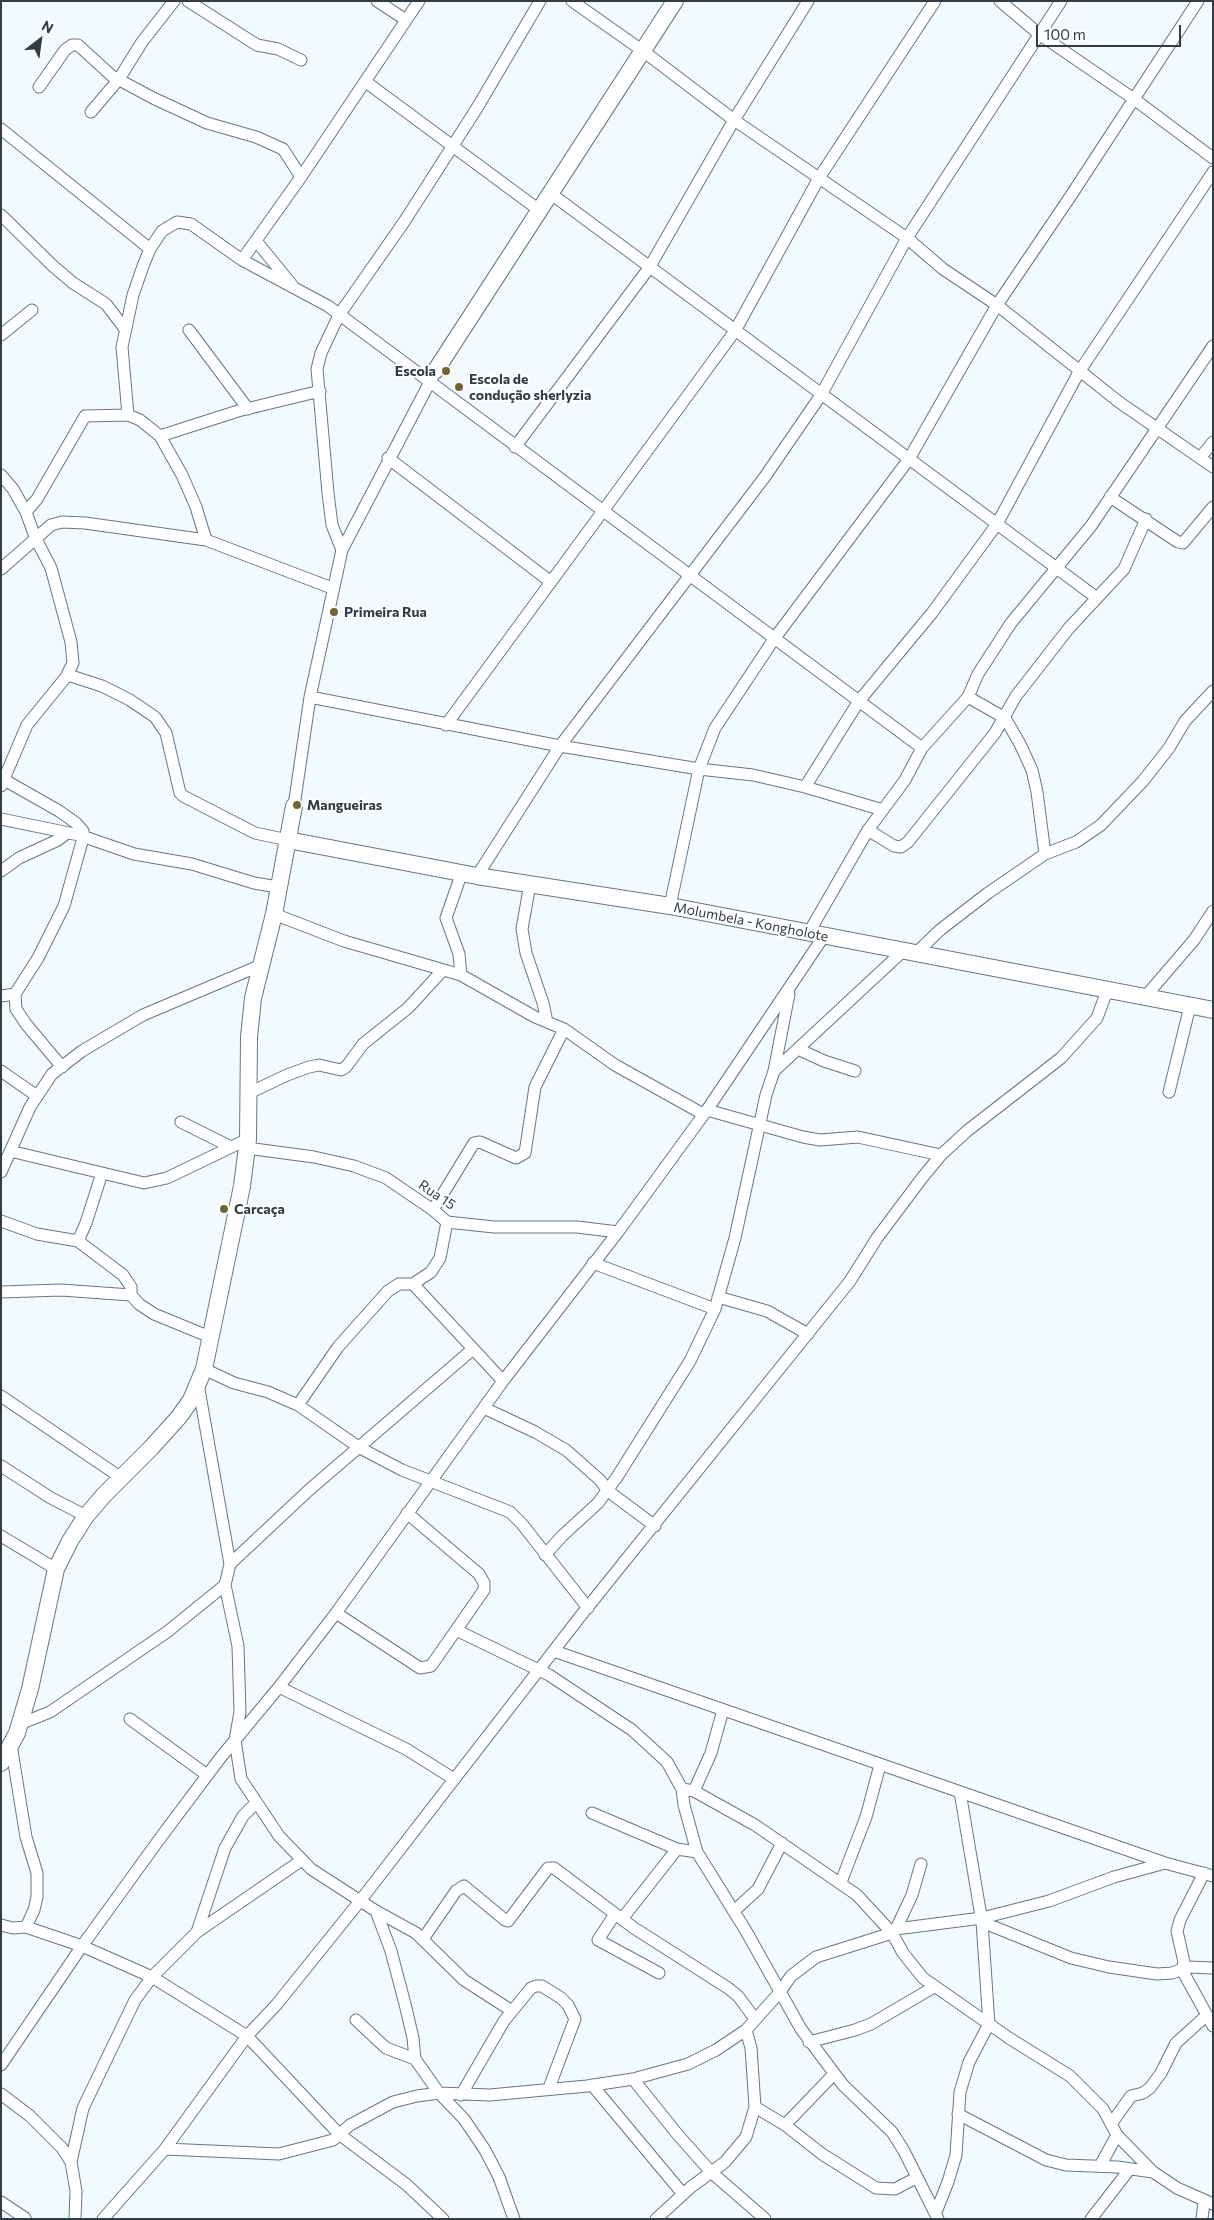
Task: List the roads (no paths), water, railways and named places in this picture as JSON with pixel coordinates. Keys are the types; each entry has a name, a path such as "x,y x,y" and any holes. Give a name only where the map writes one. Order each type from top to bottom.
{"street":[{"path":"91,112 119,79 142,42 174,1"},
{"path":"188,1 257,45 278,49 301,60"},
{"path":"377,1 406,20"},
{"path":"242,260 257,242 419,1"},
{"path":"342,550 331,518 317,369 321,352 339,315 404,222 540,1"},
{"path":"572,1 643,51 734,120 907,238 943,269 997,305 1079,372 1213,468"},
{"path":"1,1763 20,1724 30,1689 56,1568 86,1516 120,1477 151,1448 179,1417 191,1400 201,1376 242,1186 242,1144 247,1094 250,1027 260,966 274,914 294,806 310,696 332,588 342,550 388,458 433,376 675,1"},
{"path":"515,448 649,268 734,120 808,1"},
{"path":"446,725 735,331 820,178 935,1"},
{"path":"1000,1 1040,34 1213,158"},
{"path":"461,975 458,954 446,918 470,874 560,746 764,478 822,395 907,238 1061,1"},
{"path":"670,906 699,769 715,728 774,639 909,459 997,305 1198,1"},
{"path":"1027,23 1049,20"},
{"path":"39,88 65,50 72,45 78,45 112,76 207,123 275,144 283,149 301,177"},
{"path":"366,82 539,210"},
{"path":"1,129 150,249"},
{"path":"805,787 859,701 932,613 996,524 1079,372 1213,172"},
{"path":"550,193 1097,598"},
{"path":"1,215 73,283 106,304 125,329"},
{"path":"128,415 122,347 133,295 150,249 162,232 176,222 183,221 191,224 242,260 328,306 433,376 515,448 922,748"},
{"path":"257,242 296,289"},
{"path":"1,335 32,310"},
{"path":"189,330 248,409"},
{"path":"1,2065 82,1946 207,1775 280,1687 336,1613 503,1381 618,1232 705,1112 791,988 868,830 905,780 922,748 968,697 978,674 999,639 1091,526 1213,346"},
{"path":"160,436 248,409 320,391"},
{"path":"26,512 37,499 85,416 128,415 140,420 160,436 182,475 196,507 206,540"},
{"path":"1200,458 1213,442"},
{"path":"388,458 552,582"},
{"path":"1,475 13,489 26,512 35,537 51,568 71,642 73,663 68,674 26,725 2,781 76,823 83,831 83,838 64,906 42,950 15,994 16,1009 62,1067"},
{"path":"1110,497 1146,519 1178,542 1183,543 1213,507"},
{"path":"868,830 894,846 901,847 908,842 1005,718 1016,696 1069,628 1124,569 1146,519"},
{"path":"1,569 35,537 51,525 62,522 85,523 206,540 332,588"},
{"path":"68,674 102,686 130,700 155,718 166,733 180,793 183,796 255,833 288,840"},
{"path":"774,1071 909,953 954,919 1045,854 1076,842 1101,825 1143,781 1169,748 1185,722 1213,691"},
{"path":"310,696 446,725 560,746 699,769 753,775 805,787 883,810"},
{"path":"968,697 1005,718 1020,744 1032,770 1037,792 1045,854"},
{"path":"1,819 67,833 134,854 192,864 254,883 278,887"},
{"path":"1,871 19,858 58,840 67,833"},
{"name":"Molumbela - Kongholote","path":"288,840 470,874 670,906 1213,1010"},
{"path":"530,884 522,929 526,953 543,1003 547,1022"},
{"path":"1145,997 1194,940 1213,912"},
{"path":"274,914 344,942 461,975 547,1022 564,1029 615,1065 705,1112 760,1124 803,1137 820,1140 858,1137 941,1155"},
{"path":"2,1171 37,1096 52,1074 89,1047 143,1015 260,966"},
{"path":"247,1094 309,1067 319,1065 341,1070 346,1067 363,1044 408,1008 443,970"},
{"path":"545,1555 608,1491 690,1361 715,1309 735,1238 760,1124 774,1071 791,988"},
{"path":"103,2219 165,2149 247,2036 278,2004 750,1403 808,1334 850,1280 878,1238 941,1155 967,1131 1051,1068 1097,1018 1106,990"},
{"path":"1,996 15,994"},
{"path":"1169,1092 1190,1006"},
{"path":"433,1210 474,1143 480,1142 516,1158 524,1153 535,1087 564,1029"},
{"path":"800,1050 824,1061 854,1071"},
{"path":"1,1071 37,1096"},
{"path":"181,1122 242,1144"},
{"path":"10,1151 136,1183 152,1182 167,1178 242,1144"},
{"name":"Rua 15","path":"242,1144 314,1156 354,1166 386,1178 433,1210 447,1222 494,1227 577,1227 618,1232"},
{"path":"78,1242 92,1207 102,1173"},
{"path":"1,1221 38,1234 78,1242 123,1275 131,1287 131,1295 139,1304 154,1314 210,1337"},
{"path":"298,1405 338,1347 388,1291 399,1284 413,1284 430,1272 440,1258 447,1222"},
{"path":"593,1263 715,1309"},
{"path":"413,1284 503,1381"},
{"path":"1,1292 69,1290 131,1295"},
{"path":"718,1297 767,1311 808,1334"},
{"path":"230,1564 309,1490 473,1349"},
{"path":"201,1376 268,1392 298,1405 360,1448 429,1482 510,1512 522,1524 588,1608"},
{"path":"201,1376 230,1564 225,1585 238,1646 241,1678 240,1712 235,1740 241,1779 279,1836 311,1869 423,1939 464,1980 512,2011"},
{"path":"1,1396 120,1477"},
{"path":"484,1408 504,1416 566,1450 600,1480 608,1491 655,1526"},
{"path":"1,1466 50,1498 86,1516"},
{"path":"336,1613 420,1668 431,1666 484,1590 484,1583 479,1574 407,1513"},
{"path":"1,1536 56,1568"},
{"path":"20,1724 50,1712 167,1632 225,1585"},
{"path":"456,1630 549,1675 632,1730 667,1762 682,1789 684,1805 698,1852 809,2042 834,2074 892,2132 904,2150 916,2178 937,2216"},
{"path":"554,1651 1165,1863 1208,1875 1178,1925 1177,1931 1184,1962 1182,1970 1213,2026"},
{"path":"280,1687 406,1750 454,1778"},
{"path":"694,1791 711,1753 723,1710"},
{"path":"130,1720 207,1775"},
{"path":"11,1745 26,1837 37,1873 37,1897 34,1910 26,1927"},
{"path":"840,1882 866,1817 880,1765"},
{"path":"682,1789 694,1791 782,1843 857,1895 894,1931 914,1967 934,1987 1070,2076 1102,2109 1117,2135 1153,2172 1177,2188 1209,2203 1202,2219"},
{"path":"937,2216 953,2168 960,2092 969,2062 989,2024 982,1920 960,1792"},
{"path":"197,1932 225,1848 243,1816 256,1803"},
{"path":"592,1813 677,1849 698,1852"},
{"path":"734,1911 758,1889 782,1843"},
{"path":"659,1973 598,1940 677,1849"},
{"path":"75,2219 76,2192 71,2162 83,2108 135,2000 152,1977 197,1932 302,1860"},
{"path":"165,2149 279,2154 333,2140 350,2125 392,2102 439,2093 490,2095 633,2079 701,2058 746,2030 780,1992 791,1976 816,1957 894,1931 982,1920 1049,1901 1114,1877 1165,1863"},
{"path":"894,1931 912,1895 921,1864"},
{"path":"423,1939 456,1891 464,1886 508,1921 551,1867 682,1960 728,1988 738,1996 756,2019"},
{"path":"376,1911 391,1951 405,2004 413,2038 415,2059 439,2093 464,2119 485,2150 499,2177 514,2219"},
{"path":"982,1920 1064,1955 1090,1962 1157,1974 1182,1970 1188,1967 1213,1968"},
{"path":"1,1925 13,1928 26,1927 82,1946 152,1977 247,2036 340,2134 407,2185 429,2214 443,2219"},
{"path":"461,2095 512,2011 536,1986 542,1986 560,1998 573,2013 575,2022 549,2088"},
{"path":"809,2042 871,2024 934,1987"},
{"path":"1111,2124 1131,2096 1143,2093 1150,2088 1161,2073 1176,2043 1206,2016"},
{"path":"356,2020 386,2048 415,2059"},
{"path":"659,2218 683,2194 712,2172 741,2145 750,2130 756,2108 750,2048 746,2030"},
{"path":"785,2125 834,2074"},
{"path":"633,2079 678,2135 712,2172 765,2219"},
{"path":"592,2085 683,2194"},
{"path":"1,2094 30,2116 71,2162"},
{"path":"756,2108 785,2125 822,2154 876,2188 895,2189 916,2178"},
{"path":"958,2114 1046,2160 1066,2165 1100,2166 1153,2172"},
{"path":"1100,2166 1117,2135"},
{"path":"1091,2219 1129,2170"},
{"path":"1,2202 26,2218"}],"place":[{"name":"Escola","path":"446,371"},
{"name":"Escola de condução sherlyzia","path":"459,387"},
{"name":"Primeira Rua","path":"334,612"},
{"name":"Mangueiras","path":"297,805"},
{"name":"Carcaça","path":"224,1209"}]}
